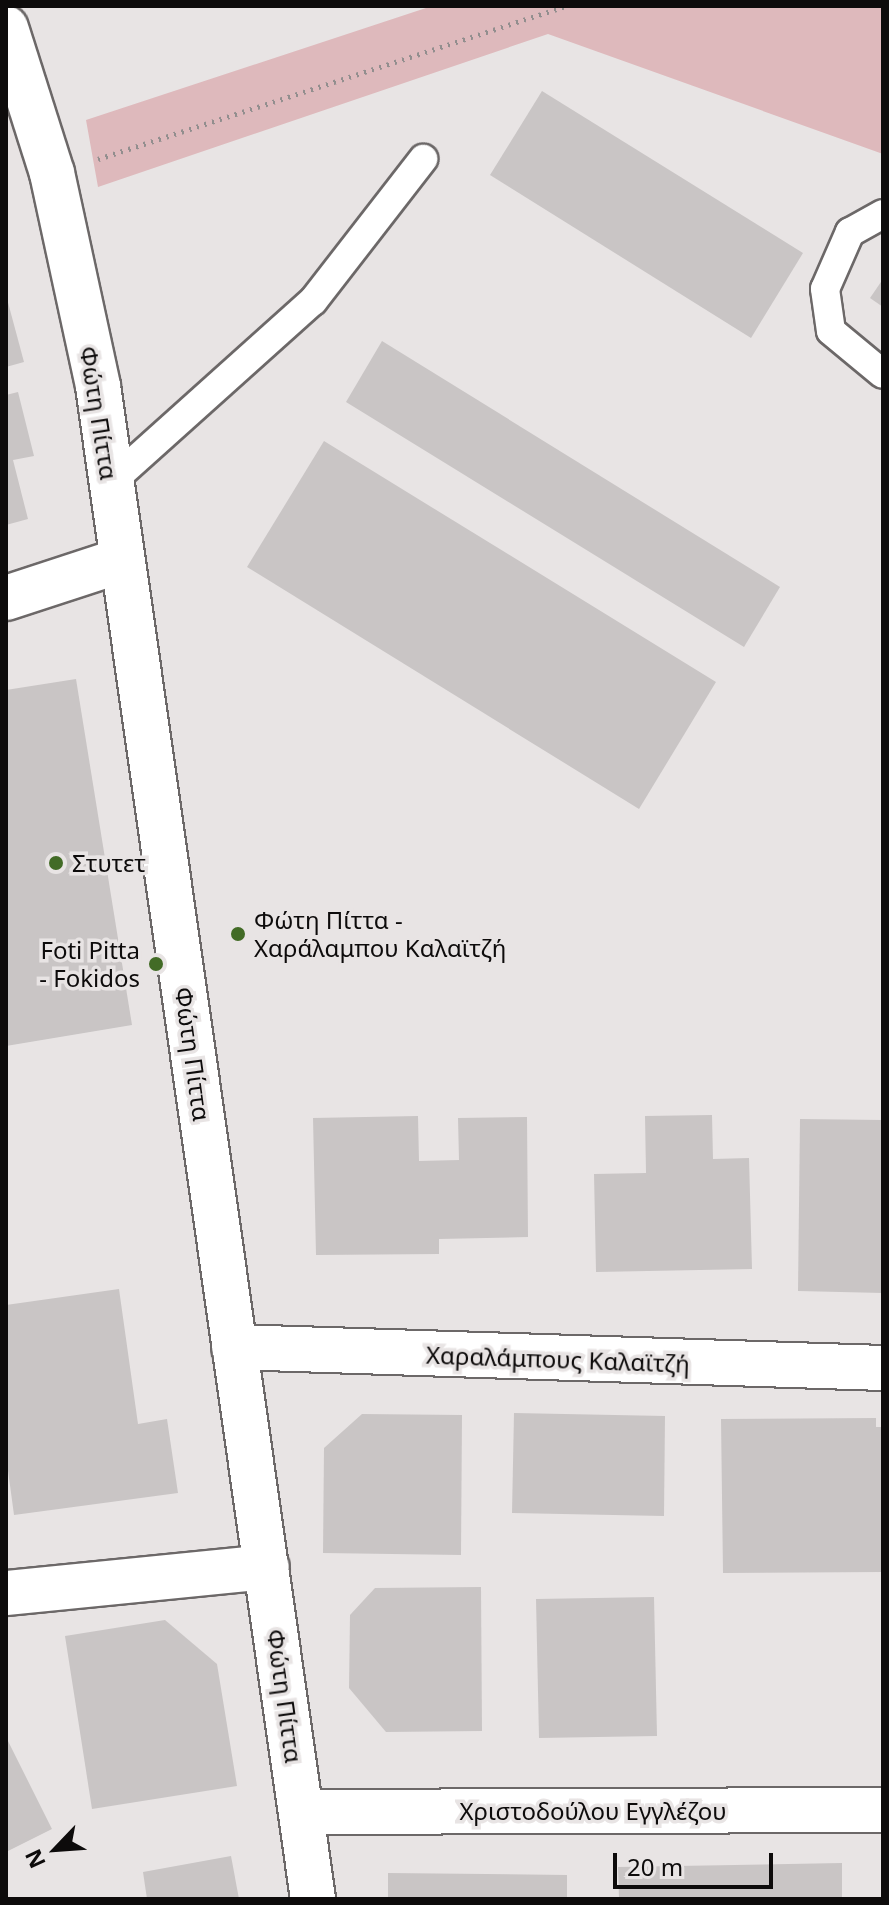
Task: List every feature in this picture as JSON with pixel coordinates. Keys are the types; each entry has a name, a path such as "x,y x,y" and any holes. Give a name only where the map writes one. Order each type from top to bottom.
{"street":[{"name":"Φώτη Πίττα","path":"6,28 17,98 52,173 98,386 154,756 313,1899"},
{"path":"6,598 122,560"},
{"name":"Χαραλάμπους Καλαϊτζή","path":"234,1347 883,1368"},
{"path":"6,1593 267,1567"},
{"name":"Χριστοδούλου Εγγλέζου","path":"302,1812 883,1810"}],"lane":[{"path":"111,482 313,301 423,159"},
{"path":"883,214 850,232 825,289 831,331 883,374"}],"path":[{"path":"52,173 567,6"}],"shaded area":[{"path":"432,6 883,6 883,154 548,34 98,187 86,120"}],"building":[{"path":"542,91 803,253 751,338 490,175"},
{"path":"883,279 883,307 870,298"},
{"path":"6,295 24,362 6,367"},
{"path":"382,341 780,587 744,647 346,402"},
{"path":"18,392 34,456 13,460 28,519 6,525 6,395"},
{"path":"324,441 716,682 639,809 247,567"},
{"name":"Στυτετ","path":"76,679 132,1025 6,1046 6,690"},
{"path":"712,1115 713,1159 749,1158 752,1269 596,1272 594,1174 646,1173 645,1116"},
{"path":"418,1116 419,1161 459,1160 458,1118 527,1117 528,1237 439,1239 439,1254 316,1255 313,1118"},
{"path":"800,1119 883,1120 883,1293 798,1291"},
{"path":"119,1289 138,1424 167,1419 178,1493 14,1515 6,1456 6,1305"},
{"path":"514,1413 665,1416 664,1516 512,1513"},
{"path":"362,1414 462,1415 461,1555 323,1553 324,1448"},
{"path":"876,1418 876,1427 883,1427 883,1572 723,1573 721,1419"},
{"path":"481,1587 482,1731 386,1732 349,1688 350,1615 375,1588"},
{"path":"654,1597 657,1736 539,1738 536,1599"},
{"path":"165,1620 217,1664 237,1786 92,1809 65,1636"},
{"path":"6,1737 52,1829 6,1852"},
{"path":"231,1856 239,1899 147,1899 143,1872"},
{"path":"842,1863 842,1899 619,1899 618,1867"},
{"path":"388,1873 567,1875 567,1899 388,1899"}],"place":[{"name":"Στυτετ","path":"56,863"},
{"name":"Φώτη Πίττα - Χαράλαμπου Καλαϊτζή","path":"238,934"},
{"name":"Foti Pitta - Fokidos","path":"156,964"}]}
